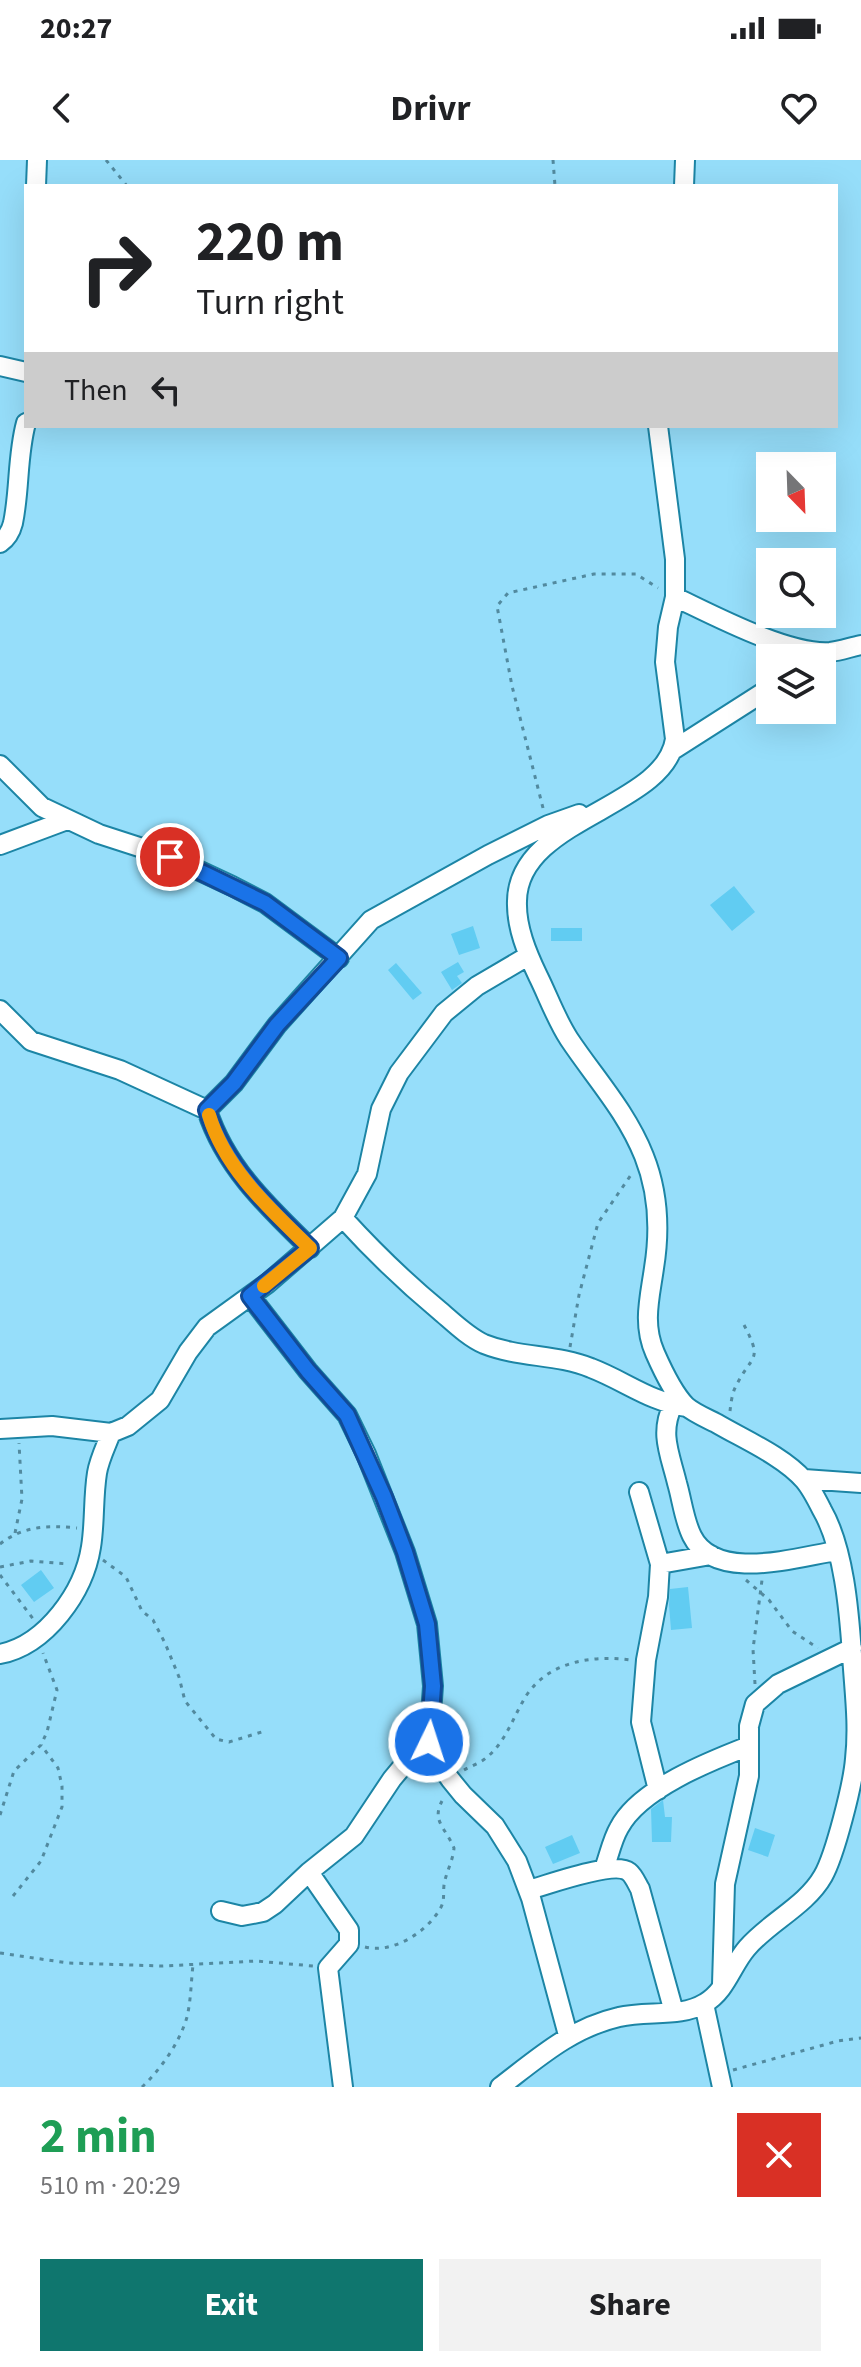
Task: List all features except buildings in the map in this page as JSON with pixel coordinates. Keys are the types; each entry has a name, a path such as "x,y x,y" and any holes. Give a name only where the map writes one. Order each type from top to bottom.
{"street":[{"path":"36,184 37,160"},
{"path":"684,184 685,160"},
{"path":"0,366 24,372"},
{"path":"0,543 13,524 20,446 25,428"},
{"path":"658,428 675,559 674,598 665,662 675,739 673,750 665,763 648,779 549,841 520,881 517,900 521,933 528,956 567,1036 621,1109 645,1157 654,1190 658,1230 646,1328 654,1353 680,1406"},
{"path":"0,446 20,446"},
{"path":"674,598 785,644"},
{"path":"836,652 861,645"},
{"path":"673,750 756,697"},
{"path":"0,765 42,807 99,834 170,857 221,880 265,903 339,958"},
{"path":"207,1110 234,1083 277,1025 371,920 548,825 616,800"},
{"path":"0,845 67,820"},
{"path":"9,1428 52,1426 111,1433 128,1426 160,1400 188,1352 207,1327 310,1248 343,1218 367,1174 381,1109 399,1073 444,1013 477,986 528,956"},
{"path":"0,1010 31,1041 120,1070 207,1110"},
{"path":"207,1110 215,1134 239,1172 310,1248"},
{"path":"343,1218 384,1263 452,1322 482,1343 523,1355 568,1359 592,1368 644,1396 680,1406 729,1431 766,1451 804,1479 826,1516 849,1613 858,1713 858,1763 826,1872 806,1897 767,1928 745,1951 722,1987 704,2004 674,2012 619,2016 568,2035 500,2087"},
{"path":"250,1296 308,1371 347,1415 384,1497 427,1624 433,1686 429,1742 452,1781 495,1826 517,1861 568,2035"},
{"path":"680,1406 665,1420 666,1441 693,1540 711,1555 731,1564 763,1563 836,1551"},
{"path":"0,1654 41,1635 73,1595 87,1559 93,1530 97,1470 111,1433"},
{"path":"804,1479 861,1483"},
{"path":"639,1492 660,1564 657,1610 646,1660 641,1722 658,1790"},
{"path":"660,1564 711,1555"},
{"path":"722,1987 725,1884 749,1776 749,1726 755,1704 778,1684 852,1648"},
{"path":"221,1911 242,1916 263,1912 354,1836 392,1779 429,1742"},
{"path":"604,1869 619,1826 643,1800 705,1763 749,1746"},
{"path":"528,1890 604,1869 626,1870 640,1889 674,2012"},
{"path":"309,1872 349,1930 349,1944 328,1968 343,2087"},
{"path":"704,2004 720,2080"}],"path":[{"path":"106,160 125,184"},
{"path":"553,160 555,184"},
{"path":"548,825 512,686 497,606 508,593 594,574 636,574 674,598"},
{"path":"568,1359 579,1295 598,1223 645,1157"},
{"path":"729,1431 736,1386 754,1358 754,1343 743,1323"},
{"path":"9,1428 22,1499 15,1533"},
{"path":"0,1544 15,1533 59,1526 93,1530"},
{"path":"0,1567 31,1561 87,1559 126,1577 142,1611 153,1620 165,1643 185,1701 216,1739 229,1742 265,1731"},
{"path":"755,1704 753,1649 763,1563"},
{"path":"731,1564 738,1574 761,1591 792,1631 831,1657"},
{"path":"0,1575 41,1635 57,1690 47,1732 41,1745 14,1771 0,1815"},
{"path":"349,1944 379,1951 394,1947 429,1924 440,1910 454,1848 449,1835 438,1822 441,1800 452,1781 485,1759 507,1733 527,1694 545,1676 575,1661 607,1657 646,1660"},
{"path":"13,1896 41,1861 62,1807 58,1768 41,1745"},
{"path":"0,1953 68,1963 256,1961 328,1968"},
{"path":"142,2087 172,2048 187,2017 194,1964"},
{"path":"720,2080 792,2052 861,2038"}],"slow traffic":[{"path":"209,1115 215,1134 239,1172 310,1248 264,1286"}],"route":[{"path":"170,857 265,903 339,958 277,1025 234,1083 207,1110 215,1134 239,1172 310,1248 250,1296 308,1371 347,1415 384,1497 427,1624 433,1686 429,1742"}]}
